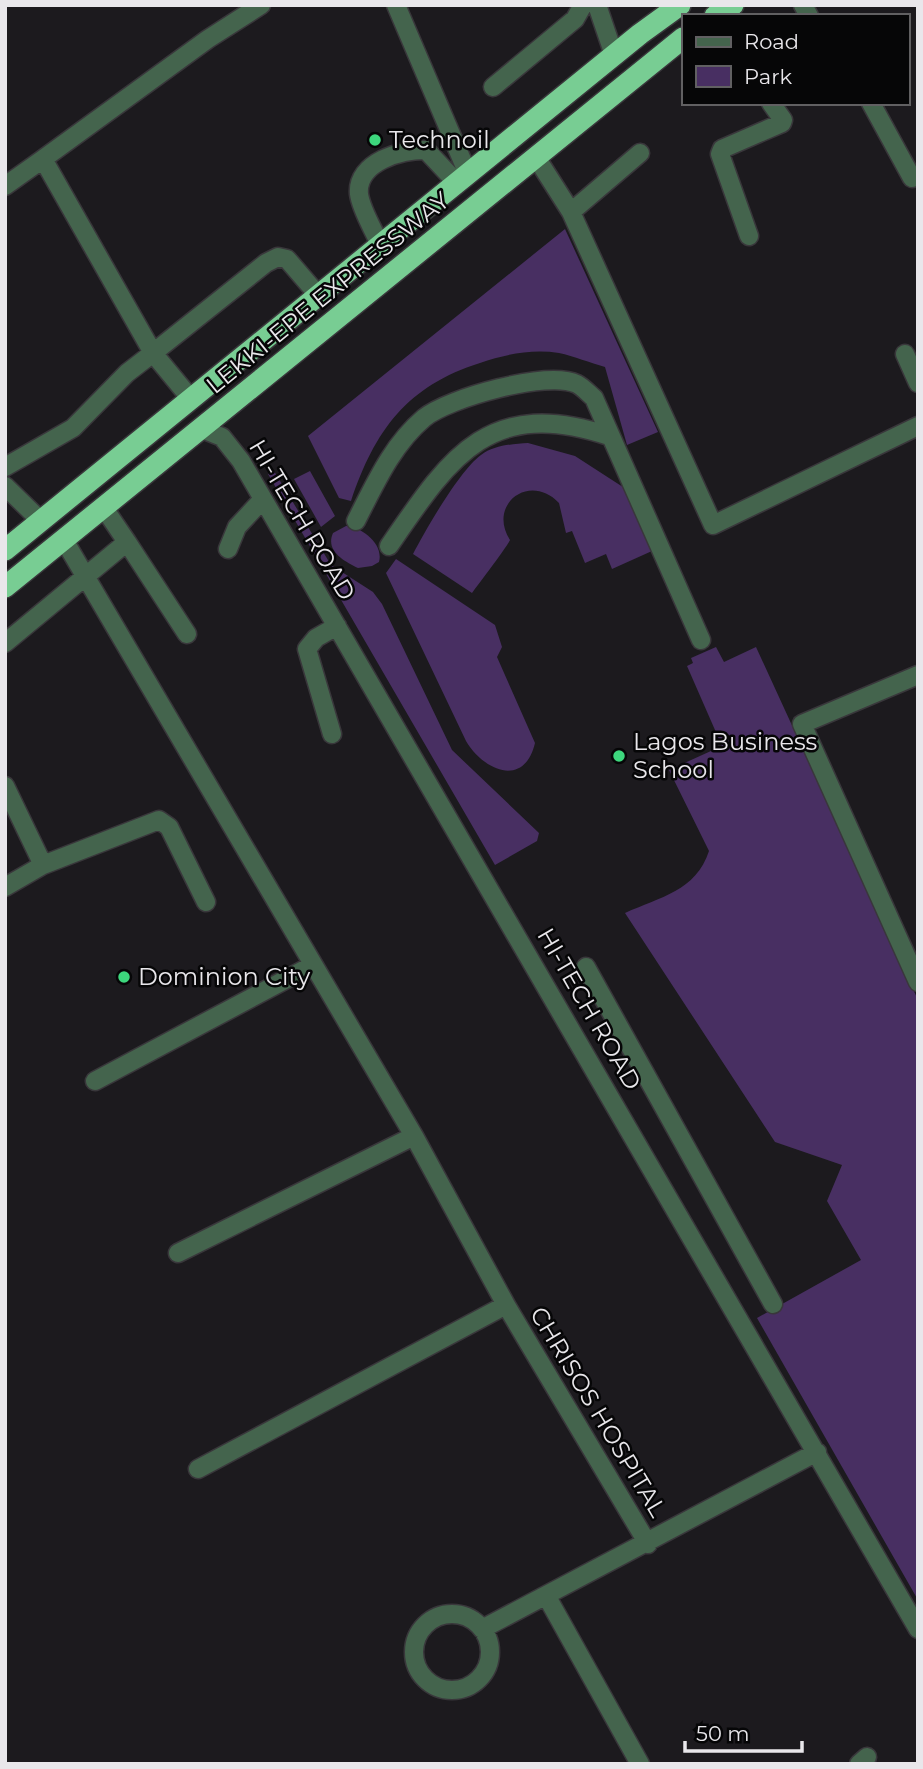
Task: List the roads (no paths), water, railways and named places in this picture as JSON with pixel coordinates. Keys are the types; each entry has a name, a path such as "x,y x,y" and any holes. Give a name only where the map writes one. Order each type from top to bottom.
{"highway":[{"name":"LEKKI-EPE EXPRESSWAY","path":"5,550 614,55 680,5"},
{"name":"LEKKI-EPE EXPRESSWAY","path":"5,587 682,39"}],"street":[{"path":"5,186 208,39 261,5"},
{"path":"396,5 462,179"},
{"path":"493,87 575,19 583,5"},
{"path":"597,5 614,55"},
{"path":"749,236 720,154 722,149 782,123 783,120 772,105"},
{"path":"872,105 912,178"},
{"path":"380,245 359,195 360,180 376,163 406,149 426,150 462,179"},
{"path":"571,212 640,153"},
{"path":"536,157 571,212 713,525 918,426"},
{"path":"43,159 153,353 191,399"},
{"path":"5,467 74,428 127,373 266,263 278,257 287,259 318,295"},
{"path":"905,354 918,383"},
{"path":"356,521 390,456 425,417 461,400 532,380 576,384 593,398 701,640"},
{"path":"389,545 450,463 463,450 491,436 523,424 587,429 609,436"},
{"name":"HI-TECH ROAD","path":"202,429 222,437 241,461 918,1629"},
{"path":"5,486 41,521"},
{"path":"228,549 237,527 263,499"},
{"path":"104,508 187,634"},
{"name":"CHRISOS HOSPITAL","path":"64,540 414,1136 506,1305 648,1544"},
{"path":"5,643 127,542"},
{"path":"332,734 307,649 316,638 337,626"},
{"path":"918,675 802,724 918,982"},
{"path":"5,786 43,865"},
{"path":"5,887 43,865 159,820 169,827 206,902"},
{"path":"95,1081 313,965"},
{"path":"586,967 773,1304"},
{"path":"178,1253 414,1136"},
{"path":"198,1469 506,1305"},
{"path":"482,1629 648,1544 817,1452"},
{"path":"547,1597 640,1764"},
{"path":"457,1615 482,1629 490,1647 490,1657 475,1682 457,1690 447,1689 429,1682 422,1675 417,1667 415,1648 417,1638 429,1623 438,1618 457,1615"}],"place":[{"name":"Technoil","path":"375,140"},
{"name":"Lagos Business School","path":"619,756"},
{"name":"Dominion City","path":"124,977"}]}
